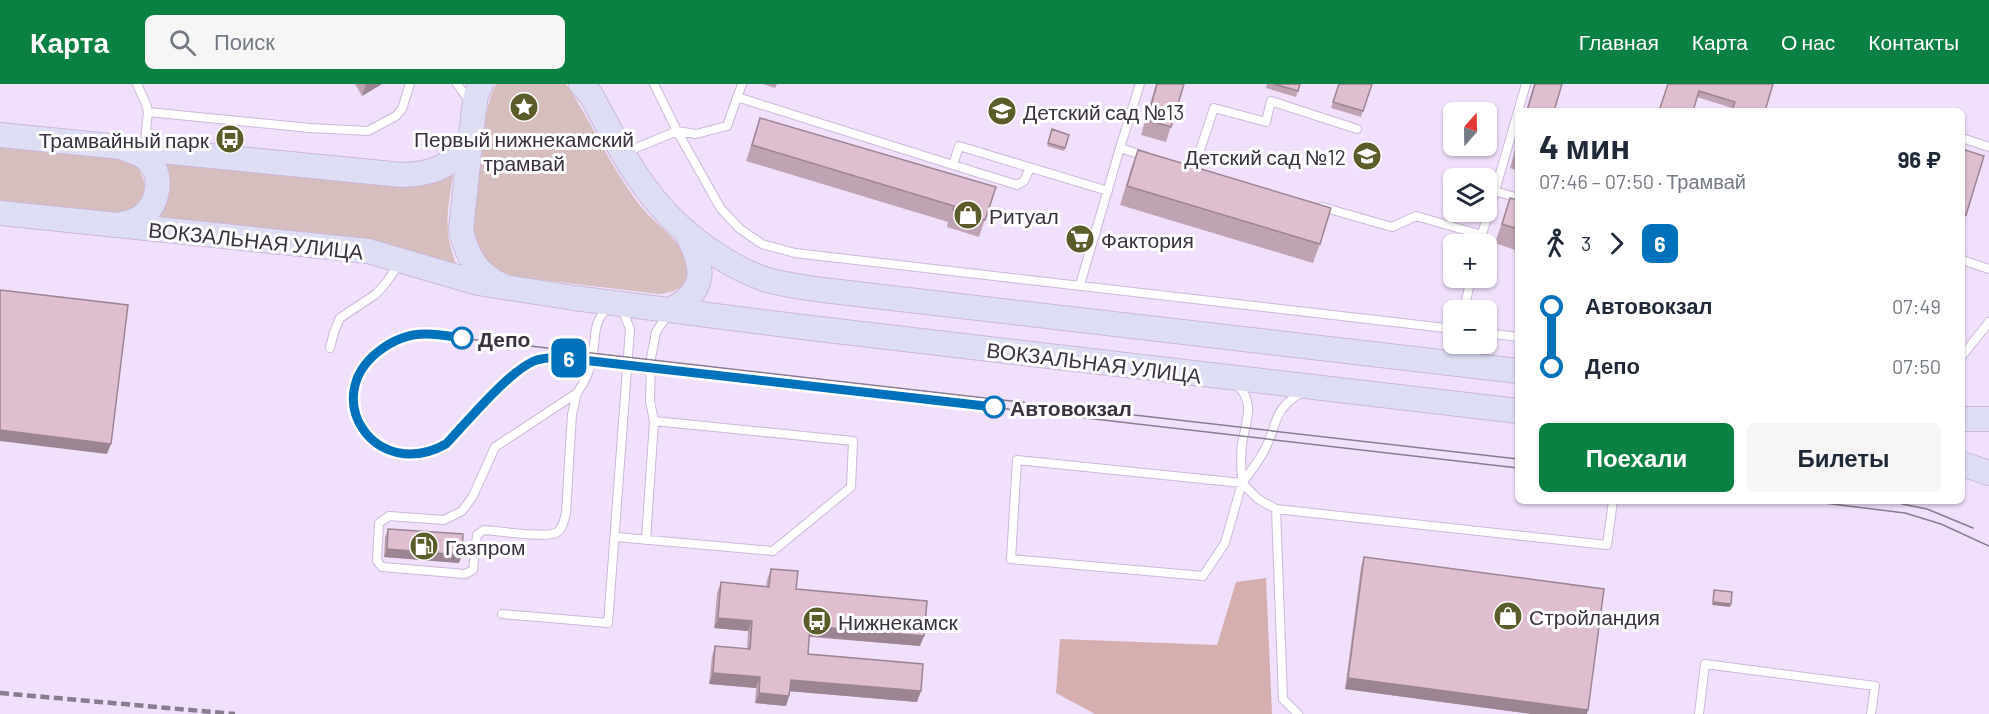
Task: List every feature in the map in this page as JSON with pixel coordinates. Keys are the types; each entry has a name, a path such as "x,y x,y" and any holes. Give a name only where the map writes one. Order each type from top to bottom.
{"main road":[{"name":"ВОКЗАЛЬНАЯ УЛИЦА","path":"586,88 641,183 657,203 685,230 716,253 743,270 765,279 793,286 1515,371"},
{"name":"ВОКЗАЛЬНАЯ УЛИЦА","path":"473,91 471,135 461,229 464,243 477,269 508,289"},
{"path":"0,135 379,173 417,174 431,172 452,160 462,150 471,135"},
{"path":"116,225 142,217 154,201 157,188 157,176 151,164 133,148"},
{"name":"ВОКЗАЛЬНАЯ УЛИЦА","path":"0,213 359,250 402,260 443,274 585,307 617,303 1515,411"},
{"name":"ВОКЗАЛЬНАЯ УЛИЦА","path":"670,310 691,296 700,277 697,252 685,230"},
{"path":"1965,419 1989,419"},
{"path":"1965,465 1989,473"}],"lane":[{"path":"133,148 148,112 137,84"},
{"path":"148,112 298,127 368,131 396,116 402,109 410,84"},
{"path":"654,84 677,131 721,209 740,229 762,244 795,253 1443,328"},
{"path":"624,153 677,131 696,134 727,126 742,84"},
{"path":"1080,285 1140,84"},
{"path":"1519,108 1526,84"},
{"path":"737,97 1017,185 1024,181 1030,168"},
{"path":"1193,171 1214,108 1266,122 1271,101 1357,129"},
{"path":"1497,183 1515,122"},
{"path":"1965,139 1989,147"},
{"path":"953,165 959,146 1108,191"},
{"path":"1120,148 1154,159"},
{"path":"1183,168 1205,174"},
{"path":"1497,191 1515,197"},
{"path":"1309,204 1392,227 1416,216 1479,234"},
{"path":"330,348 333,332 340,318 376,294 402,260"},
{"path":"1965,261 1989,269"},
{"path":"502,614 608,623 630,329 627,317 617,303 600,315 595,328 592,360 586,380 577,393 572,414 566,513 563,525 557,533 545,535 484,530 477,536 473,570 465,574 382,567 377,561 379,523 389,516 444,520 462,512 473,496 495,447 577,393"},
{"path":"585,307 595,328"},
{"path":"646,540 654,421 650,400 651,358 656,332 670,310"},
{"path":"1965,352 1989,322"},
{"path":"1497,334 1515,337"},
{"path":"1229,377 1241,388 1248,399 1249,414 1242,447 1242,483 1225,543 1203,576 1011,559 1017,460 1242,483 1258,499 1276,509 1607,545 1613,504"},
{"path":"1242,483 1265,450 1276,418 1284,405 1296,395 1313,387"},
{"path":"616,537 773,551 851,487 853,441 654,421"},
{"path":"1276,509 1283,699 1298,714"},
{"path":"1699,714 1705,664 1875,686 1871,714"}],"shaded area":[{"path":"496,84 566,84 633,195 683,251 687,259 689,274 681,287 659,294 516,277 498,270 484,258 477,247 474,235 475,191 481,139"},
{"path":"0,145 118,155 139,168 145,184 143,195 128,211 116,214 0,203"},
{"path":"164,161 454,171 448,207 448,230 457,266 380,242 156,219"},
{"path":"1266,578 1272,714 1095,714 1056,693 1060,639 1217,645 1236,582"}],"building":[{"path":"1157,84 1184,84 1171,127 1147,120"},
{"path":"1274,84 1300,84 1298,91"},
{"path":"1339,84 1372,84 1363,111 1333,102"},
{"path":"1535,84 1562,84 1555,108 1528,108"},
{"path":"1668,84 1773,84 1766,108 1733,108 1735,102 1699,91 1694,108 1660,108"},
{"path":"760,118 996,187 985,220 953,210 954,206 752,145"},
{"path":"1052,129 1069,135 1065,148 1048,143"},
{"path":"1138,150 1331,208 1320,244 1127,186"},
{"path":"1965,150 1984,156 1965,215"},
{"path":"1510,198 1515,199 1515,228 1502,224"},
{"path":"0,290 128,305 111,444 0,430"},
{"path":"388,529 463,534 462,555 387,549"},
{"path":"1364,557 1604,589 1588,710 1348,678"},
{"path":"771,569 798,571 796,589 927,601 924,636 810,626 808,654 923,664 921,691 791,680 789,696 759,693 760,677 713,673 715,646 750,649 752,621 718,618 721,582 769,587"},
{"path":"1714,590 1732,592 1731,604 1713,602"}],"tram line":[{"name":"6","path":"462,338 424,334 408,336 385,346 365,365 353,387 353,400 360,424 379,446 392,453 408,455 432,451 446,444 510,378 533,362 556,357 994,407"},
{"path":"1515,459 425,334 387,346 364,366 355,390 356,414 368,436 388,450 414,454 445,444 510,378 533,362 556,357 1515,468"},
{"path":"1832,504 1905,513 1941,524 1989,546"},
{"path":"1902,504 1927,509 1973,528"}],"railway":[{"path":"0,693 235,714"}],"place":[{"name":"Первый нижнекамский трамвай","path":"524,107"},
{"name":"Детский сад №13","path":"1002,111"},
{"name":"Трамвайный парк","path":"230,139"},
{"name":"Детский сад №12","path":"1367,156"},
{"name":"Ритуал","path":"968,215"},
{"name":"Фактория","path":"1080,239"},
{"name":"Депо","path":"462,338"},
{"name":"Автовокзал","path":"994,407"},
{"name":"Газпром","path":"424,546"},
{"name":"Стройландия","path":"1508,616"},
{"name":"Нижнекамск","path":"817,621"}]}
